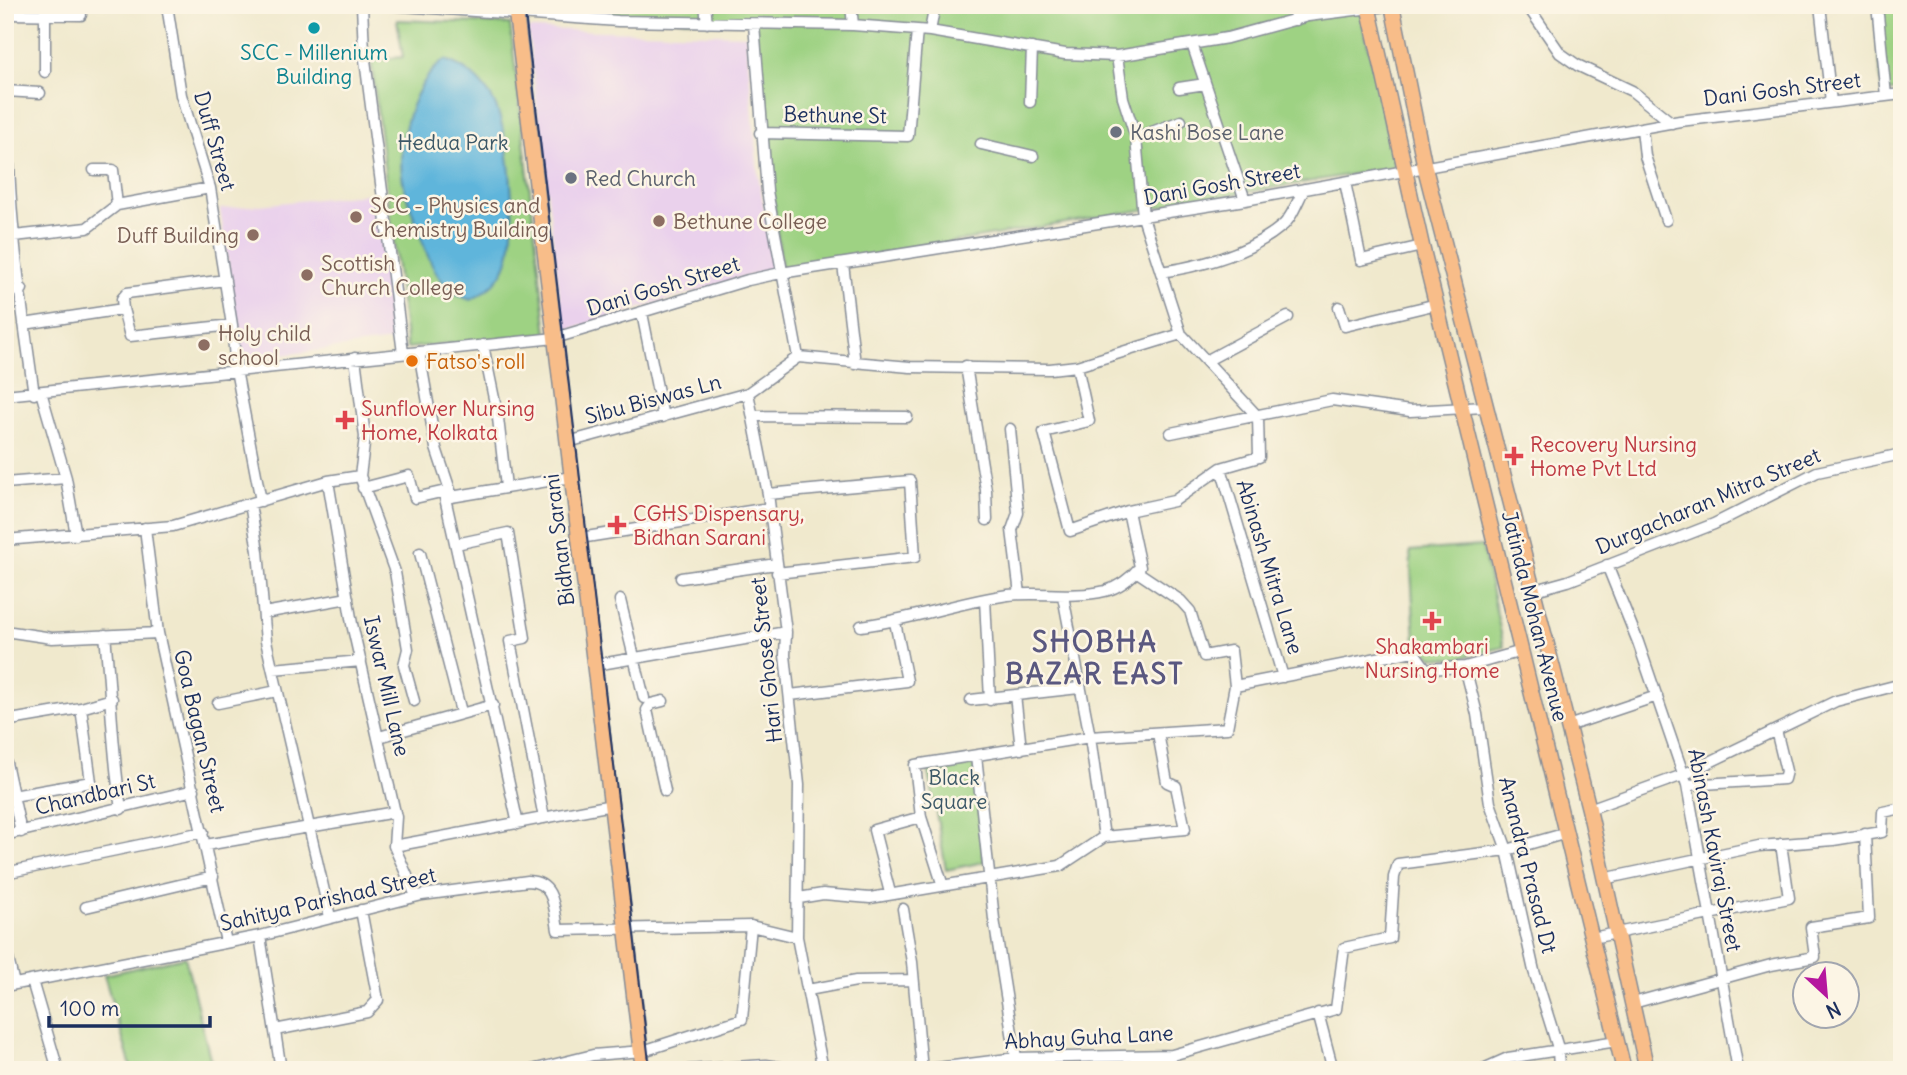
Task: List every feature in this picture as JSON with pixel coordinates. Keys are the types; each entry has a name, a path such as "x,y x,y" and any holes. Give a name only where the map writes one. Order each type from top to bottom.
{"main road":[{"path":"1392,5 1425,168 1589,809 1647,1070"},
{"name":"Jatinda Mohan Avenue","path":"1368,7 1404,172 1624,1070"},
{"name":"Bidhan Sarani","path":"515,10 643,1051 643,1070"}],"street":[{"name":"Duff Street","path":"167,5 181,95 210,188 225,280 256,503 264,613 273,669 330,917"},
{"path":"362,5 364,52 403,353"},
{"path":"387,5 515,10 708,23 853,25 930,31 1065,54 1117,56 1192,44 1296,20 1392,5"},
{"path":"705,5 708,23"},
{"path":"851,5 853,25"},
{"path":"930,31 935,5"},
{"path":"1292,5 1296,20"},
{"path":"1527,5 1560,53 1577,65 1632,91 1672,123"},
{"path":"1820,5 1831,102"},
{"path":"1877,5 1886,96"},
{"path":"45,10 45,72"},
{"path":"8,14 45,10 81,15"},
{"path":"754,24 760,132 781,274 798,357"},
{"name":"Bethune St","path":"760,132 908,136 917,30"},
{"path":"1192,44 1245,200"},
{"path":"1030,102 1032,48"},
{"path":"1077,366 1089,421 1044,432 1070,531 1129,511 1174,501 1221,468 1259,457 1258,417 1181,334 1143,217 1136,138 1123,98 1117,56"},
{"path":"1179,88 1205,83"},
{"path":"5,91 40,93"},
{"name":"Dani Gosh Street","path":"5,395 555,338 748,280 781,274 1245,200 1672,123 1902,94"},
{"path":"1136,138 1181,121"},
{"path":"1642,129 1645,156 1666,220"},
{"path":"981,144 1033,156"},
{"path":"5,165 9,164 8,237 22,289 24,324 38,393 66,478 76,535"},
{"path":"94,170 113,170 117,205"},
{"path":"1345,182 1361,260 1422,246"},
{"path":"8,237 86,228 117,205 210,188"},
{"path":"1161,272 1196,267 1264,238 1284,225 1304,189"},
{"path":"843,264 855,364"},
{"path":"225,280 127,293 122,299 123,309 130,336 232,325"},
{"path":"5,293 22,289"},
{"path":"1339,307 1345,326 1437,304"},
{"path":"24,324 123,309"},
{"path":"642,313 663,417"},
{"path":"1206,361 1288,317"},
{"path":"748,393 798,357 855,364 1049,369 1077,366 1181,334"},
{"path":"483,345 498,418 506,487"},
{"path":"419,352 456,544 518,824"},
{"path":"355,358 365,437 360,476 362,488 395,572 408,649 404,664 414,701"},
{"path":"966,366 986,490 987,520"},
{"name":"Sibu Biswas Ln","path":"568,442 748,393"},
{"name":"Hari Ghose Street","path":"748,393 754,416 753,430 768,494 786,632 785,655 799,785 797,937 822,1070"},
{"path":"1171,433 1332,400 1410,411 1485,407"},
{"path":"754,416 907,417"},
{"path":"1010,429 1018,513 1012,530 1020,594"},
{"name":"Durgacharan Mitra Street","path":"1532,591 1714,523 1817,472 1902,454"},
{"name":"Abinash Mitra Lane","path":"1221,468 1283,677"},
{"path":"5,540 173,526 328,481 360,476"},
{"path":"362,488 410,476 415,498 572,477"},
{"path":"5,483 66,478"},
{"name":"Iswar Mill Lane","path":"328,481 348,598 395,812 394,846 416,897"},
{"path":"681,578 915,557 911,481 768,494"},
{"path":"580,538 769,508"},
{"path":"861,626 895,622 985,599 1020,594 1063,596 1105,591 1127,582 1140,561 1129,511"},
{"name":"Goa Bagan Street","path":"145,528 158,633 226,942"},
{"path":"456,544 508,533 525,638 510,641 544,818"},
{"path":"420,553 461,712"},
{"name":"Abinash Kaviraj Street","path":"1607,565 1657,696 1685,780 1738,1070"},
{"path":"942,883 921,817 915,765 1090,737 1227,728 1236,686 1231,651 1204,656 1190,611 1181,601 1136,571"},
{"path":"1063,596 1090,737 1104,837"},
{"path":"264,613 348,598"},
{"path":"985,599 990,700"},
{"path":"620,600 644,698"},
{"path":"790,695 907,681 895,622"},
{"path":"5,631 52,638 158,633"},
{"path":"595,665 786,632"},
{"path":"105,635 112,699 112,753 121,809"},
{"path":"1236,686 1413,651 1426,669 1465,667 1522,651"},
{"path":"273,669 361,661"},
{"name":"Anandra Prasad Dt","path":"1465,667 1477,714 1490,803 1507,850 1534,971 1558,1048 1559,1070"},
{"path":"1589,809 1685,780 1776,730 1836,701 1902,684"},
{"path":"971,700 1079,688"},
{"path":"218,703 278,691"},
{"path":"1015,695 1021,749"},
{"path":"1568,726 1657,696"},
{"path":"5,721 81,708 112,699"},
{"path":"663,702 650,704 647,710 665,791"},
{"path":"379,737 492,705"},
{"path":"13,796 91,782 81,708"},
{"path":"1685,780 1784,779 1787,771 1776,730"},
{"path":"799,898 823,894 870,898 942,883 1060,866 1104,837 1185,829 1176,786 1167,782 1158,733"},
{"path":"976,756 1016,1058"},
{"path":"5,758 7,779 22,832"},
{"name":"Chandbari St","path":"5,835 194,790"},
{"path":"394,846 612,806"},
{"path":"1604,879 1700,857 1882,832 1883,812 1902,808"},
{"path":"206,845 395,812"},
{"path":"890,893 874,830 921,817"},
{"path":"5,873 203,832"},
{"path":"1507,850 1567,833"},
{"path":"1633,1003 1815,957 1811,927 1869,918 1865,834"},
{"path":"1592,937 1707,912 1789,898 1781,844"},
{"name":"Abhay Guha Lane","path":"922,1070 1016,1058 1172,1055 1336,1009 1344,948 1390,938 1398,864 1507,850"},
{"path":"86,907 213,877"},
{"name":"Sahitya Parishad Street","path":"10,985 260,936 416,897 536,881 550,890 558,930 628,930"},
{"path":"903,909 922,1070"},
{"path":"275,1030 367,1012 378,1000 361,910"},
{"path":"532,1070 593,1055 643,1051 742,1019 751,926"},
{"path":"628,930 751,926 797,937"},
{"path":"260,936 281,1070"},
{"path":"5,946 10,985"},
{"path":"808,990 856,981 913,980"},
{"path":"32,981 58,1070"},
{"path":"1318,1013 1333,1070"},
{"path":"1481,1070 1508,1058 1558,1048 1617,1041"},
{"path":"1057,1070 1059,1057"},
{"path":"688,1070 766,1065 798,1070"}],"shaded area":[{"name":"Bethune College","path":"528,29 746,35 758,174 774,268 564,331"},
{"name":"Scottish Church College","path":"376,193 392,341 242,360 220,209"}],"green space":[{"path":"515,5 1359,5 1395,167 782,271 752,22 516,13"},
{"path":"1875,5 1902,5 1902,90 1882,92"},
{"name":"Hedua Park","path":"397,20 510,24 547,334 407,348 371,60 403,57"},
{"path":"1482,546 1504,647 1456,659 1432,657 1415,642 1410,551"},
{"name":"Black Square","path":"973,759 984,862 946,870 928,767"},
{"path":"185,957 213,1070 132,1070 104,975"}],"water":[{"path":"445,60 471,74 490,95 503,129 510,177 512,227 507,263 492,285 471,300 451,290 431,264 406,194 401,166 404,132 409,114 424,82"}],"tram line":[{"path":"524,5 650,1070"}],"place":[{"name":"SCC - Millenium Building","path":"314,28"},
{"name":"Kashi Bose Lane","path":"1116,132"},
{"name":"Red Church","path":"571,178"},
{"name":"SCC - Physics and Chemistry Building","path":"356,217"},
{"name":"Bethune College","path":"659,221"},
{"name":"Duff Building","path":"253,235"},
{"name":"Scottish Church College","path":"307,275"},
{"name":"Holy child school","path":"204,345"},
{"name":"Fatso's roll","path":"412,361"},
{"name":"Sunflower Nursing Home, Kolkata","path":"345,420"},
{"name":"Recovery Nursing Home Pvt Ltd","path":"1514,456"},
{"name":"CGHS Dispensary, Bidhan Sarani","path":"617,525"},
{"name":"Shakambari Nursing Home","path":"1432,621"}],"district":[{"name":"SHOBHA BAZAR EAST","path":"1095,658"}]}
